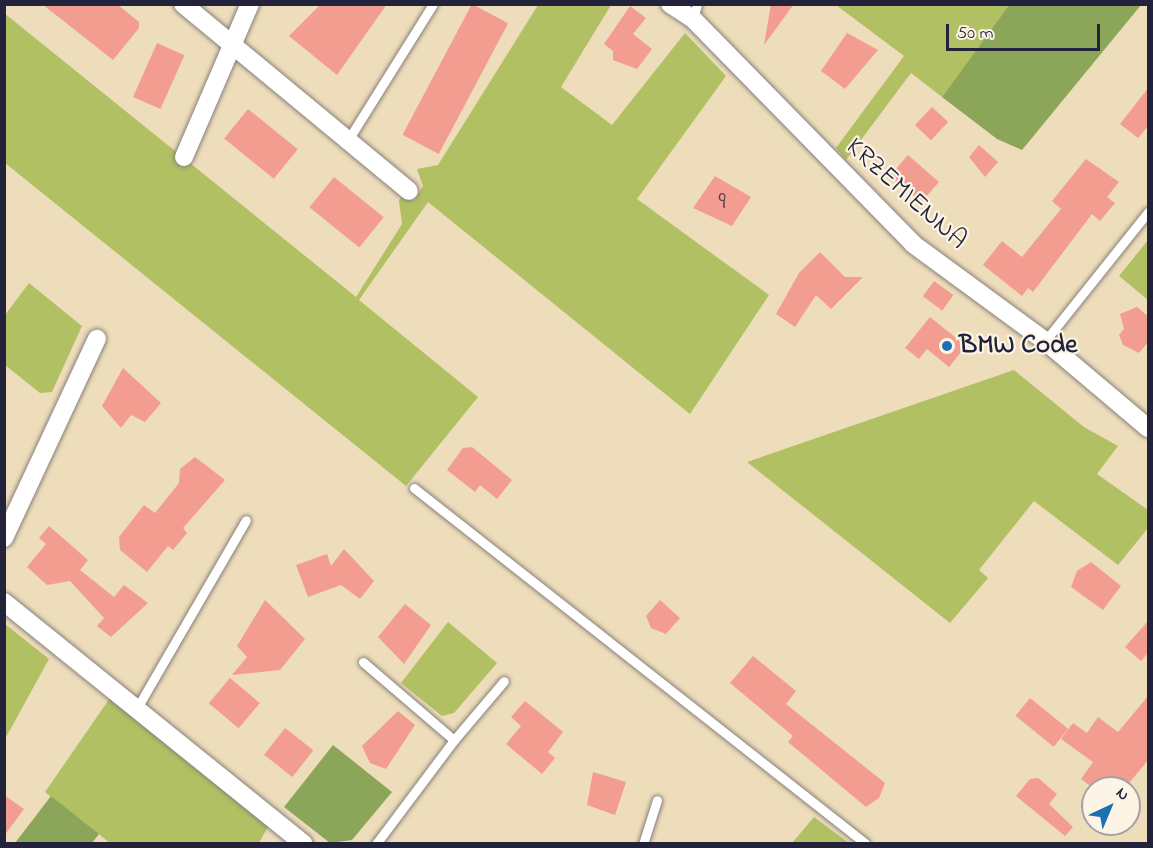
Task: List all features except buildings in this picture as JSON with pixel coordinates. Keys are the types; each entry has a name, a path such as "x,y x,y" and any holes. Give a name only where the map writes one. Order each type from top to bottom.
{"street":[{"path":"183,4 409,191"},
{"path":"184,157 250,4"},
{"name":"KRZEMIENNA","path":"670,4 695,12 913,244 1045,341 1149,428"},
{"path":"4,538 97,339"},
{"path":"4,602 304,843"}],"lane":[{"path":"348,140 433,4"},
{"path":"1045,341 1149,212"},
{"path":"414,488 866,843"},
{"path":"137,708 246,520"},
{"path":"363,662 454,740"},
{"path":"376,843 454,740 504,681"},
{"path":"643,843 657,800"}],"green space":[{"path":"1010,4 1141,5 1022,150 997,139 942,97"},
{"path":"538,5 611,5 561,87 612,125 685,33 726,76 637,199 769,295 690,414 428,202 359,300 478,397 406,486 5,163 4,13 356,297 402,224 399,201 404,192 414,201 423,186 417,169 438,165"},
{"path":"836,5 1010,5 942,97 911,73 846,160 836,148 904,56"},
{"path":"1148,240 1148,300 1119,276"},
{"path":"29,283 82,326 52,392 40,393 5,365 5,315"},
{"path":"1014,370 1084,427 1118,446 1097,474 1148,510 1148,528 1118,565 1034,501 979,570 988,578 950,623 747,462"},
{"path":"448,622 497,663 454,713 442,716 401,683"},
{"path":"5,624 49,659 5,739"},
{"path":"110,698 269,825 259,843 110,843 45,792"},
{"path":"333,745 392,792 352,840 330,843 284,807"},
{"path":"51,796 99,834 92,843 15,843"},
{"path":"814,817 849,843 792,843"}],"place":[{"name":"BMW Code","path":"947,346"}]}
